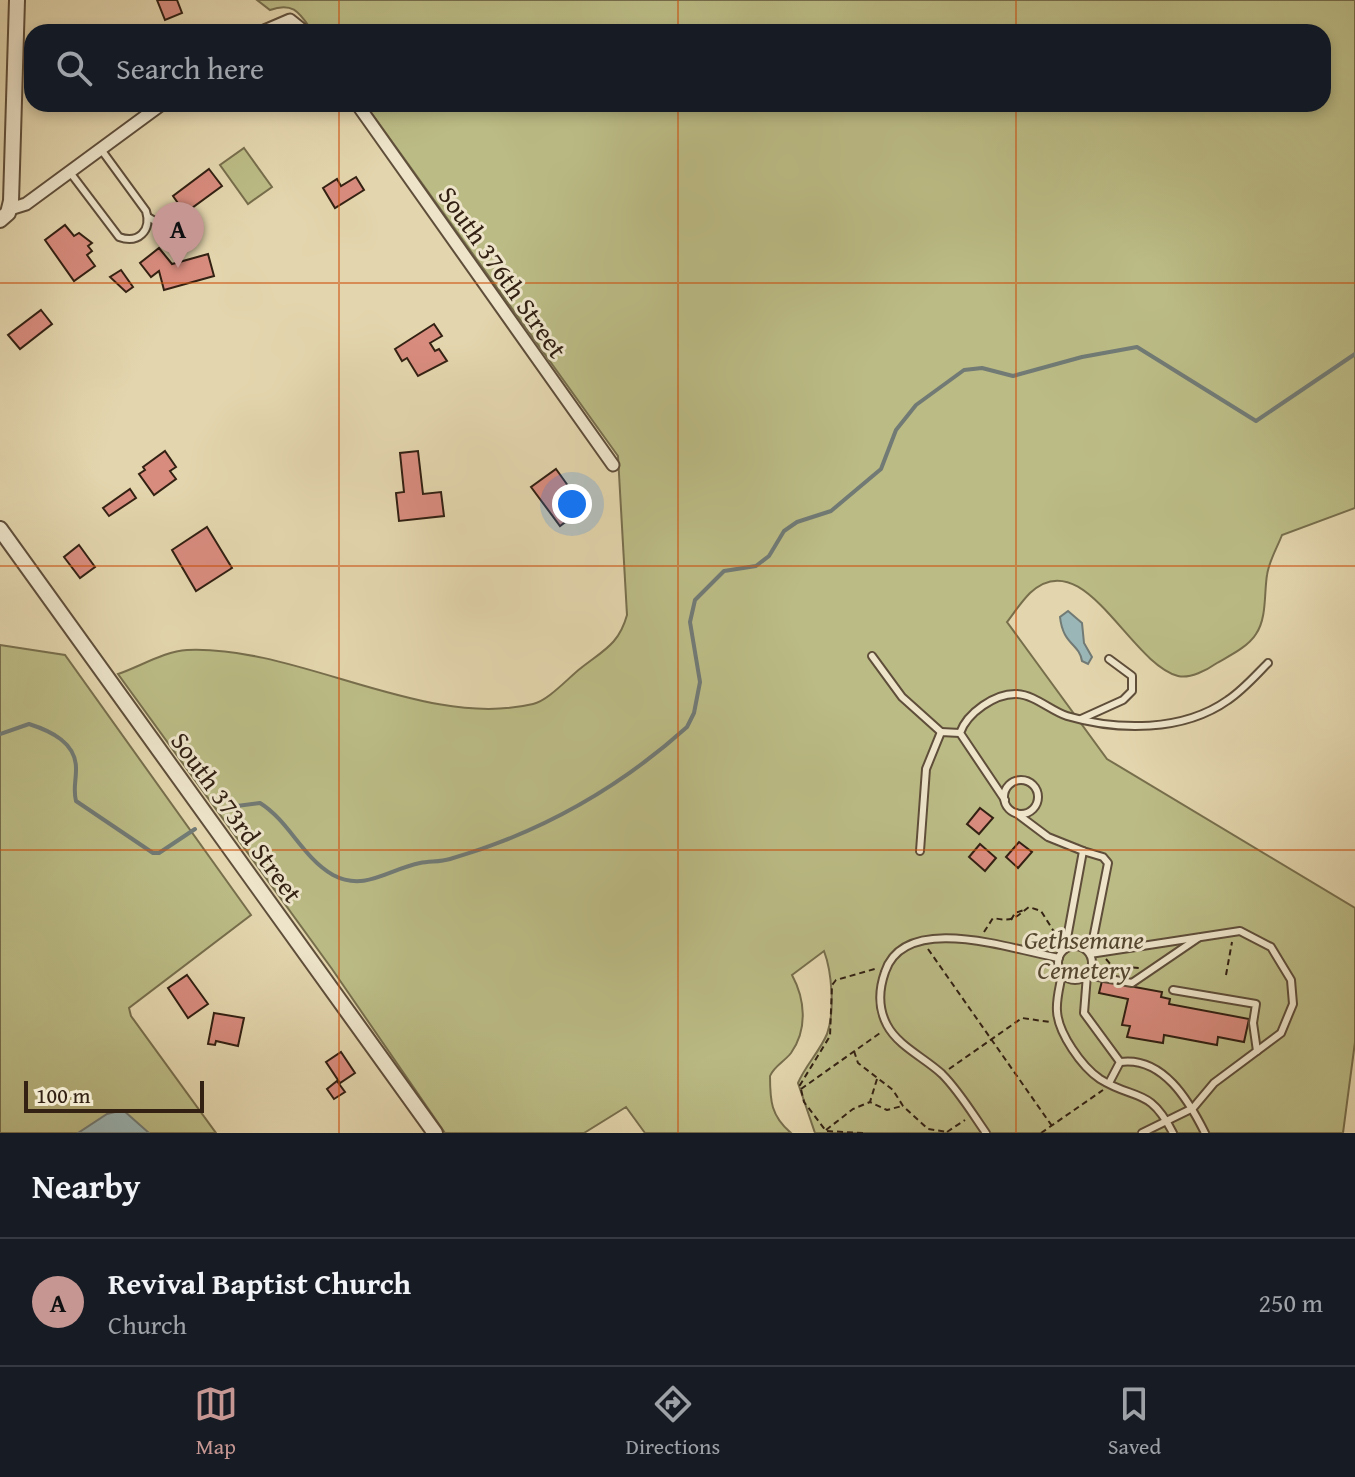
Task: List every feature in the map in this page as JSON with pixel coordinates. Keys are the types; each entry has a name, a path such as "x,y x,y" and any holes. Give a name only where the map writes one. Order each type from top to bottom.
{"street":[{"path":"5,215 17,0"},
{"path":"5,215 26,204 151,112"},
{"name":"South 376th Street","path":"363,112 613,465"},
{"name":"South 373rd Street","path":"0,529 435,1133"}],"lane":[{"path":"100,148 148,217 160,224 175,250"},
{"path":"69,171 119,237 137,238 146,229 148,217"},
{"path":"872,656 902,697 941,732 960,733"},
{"path":"1081,719 1123,700 1132,691 1134,684 1128,670 1109,659"},
{"path":"960,733 973,713 999,697 1014,694 1081,719 1127,727 1181,720 1228,700 1268,663"},
{"path":"920,851 926,769 941,732"},
{"path":"960,733 1016,813 1048,837 1103,857 1108,863 1090,954 1092,965 1087,975 1084,1013 1120,1062"},
{"path":"1005,800 1007,787 1014,781 1023,780 1035,786 1038,794 1036,807 1025,814 1016,813"},
{"path":"1083,851 1065,949 1059,958 1062,974 1056,1007 1059,1023 1090,1069 1109,1083 1147,1099 1167,1121 1173,1133"},
{"path":"1065,949 1075,946 1090,954 1230,930 1251,934 1271,947 1286,968 1294,992 1288,1021 1281,1033 1214,1083 1193,1108 1142,1133"},
{"path":"1062,974 1077,980 1087,975 1132,983 1200,936"},
{"path":"986,1133 942,1074 888,1027 880,1006 881,984 887,966 900,950 920,938 950,937 1059,958"},
{"path":"1173,990 1256,1004 1253,1023 1257,1051"},
{"path":"1109,1083 1120,1062"},
{"path":"1120,1062 1137,1062 1173,1083 1193,1108 1205,1133"}],"path":[{"path":"1010,921 1015,913 1025,910"},
{"path":"920,938 1052,1126"},
{"path":"1226,975 1232,941"},
{"path":"863,1133 826,1131 804,1102 801,1089 806,1072 830,1036 832,985 836,980 887,966"},
{"path":"942,1074 1022,1018 1059,1023"},
{"path":"801,1089 888,1027"},
{"path":"854,1051 858,1063 893,1090 903,1106 928,1129 948,1132 973,1114"},
{"path":"870,1102 877,1078"},
{"path":"1041,1133 1109,1083"},
{"path":"826,1131 853,1109 870,1102 887,1110 903,1106"}],"green space":[{"name":"Gethsemane Cemetery","path":"257,0 1355,0 1355,508 1282,535 1268,570 1260,628 1238,651 1193,675 1178,676 1160,667 1088,593 1069,583 1050,581 1030,593 1007,622 1107,759 1355,908 1355,1042 1343,1133 815,1133 798,1083 827,1034 831,1015 832,992 824,951 792,975 802,1004 800,1034 791,1053 770,1076 773,1108 791,1133 645,1133 626,1107 584,1133 445,1133 332,969 118,674 179,651 229,652 273,660 405,697 449,706 491,709 533,704 545,698 610,646 624,625 627,615 618,456 371,112 1331,112 1331,24 307,24 291,8 270,10"},
{"path":"244,148 272,187 248,204 220,165"},
{"path":"0,645 65,655 251,915 129,1008 131,1016 216,1133 0,1133"}],"water":[{"path":"1068,611 1082,623 1084,643 1092,657 1088,664 1082,661 1078,650 1064,633 1060,617"},
{"path":"123,1110 149,1133 78,1133 107,1114"}],"building":[{"path":"157,0 177,0 182,13 165,20"},
{"path":"209,169 222,186 185,213 173,196"},
{"path":"356,177 364,190 335,208 323,188 337,179 341,186"},
{"path":"65,225 74,236 79,233 92,243 88,246 92,251 87,255 95,266 74,281 45,240"},
{"path":"159,248 172,264 208,254 214,276 164,290 159,271 151,277 140,263"},
{"path":"121,270 133,287 126,292 110,277"},
{"path":"41,310 52,324 20,349 8,335"},
{"path":"434,324 442,336 430,343 435,351 439,349 447,361 418,376 407,358 402,361 395,349"},
{"path":"165,451 176,467 170,471 176,479 154,495 139,474 145,470 143,467"},
{"path":"418,451 423,494 441,492 444,516 399,521 396,493 404,492 400,453"},
{"path":"556,469 584,508 560,526 531,487"},
{"path":"130,489 136,498 109,516 103,508"},
{"path":"207,527 232,568 196,591 172,550"},
{"path":"79,545 95,567 80,578 64,557"},
{"path":"980,808 993,818 979,834 967,824"},
{"path":"1019,842 1032,852 1018,868 1006,857"},
{"path":"980,844 996,858 985,871 969,857"},
{"path":"187,975 208,1004 188,1018 168,988"},
{"path":"1102,981 1162,992 1161,997 1170,999 1169,1004 1249,1019 1244,1042 1218,1037 1217,1045 1164,1035 1163,1043 1127,1037 1130,1026 1122,1025 1128,999 1099,993"},
{"path":"214,1013 244,1018 238,1046 216,1041 215,1045 208,1044"},
{"path":"341,1052 355,1073 340,1083 326,1062"},
{"path":"337,1081 345,1092 334,1099 327,1089"}],"waterway":[{"path":"229,807 260,803 279,819 313,859 333,875 345,880 377,878 420,863 450,859 515,836 605,789 687,727 694,713 700,682 690,622 695,600 724,571 756,566 769,556 784,531 797,522 831,511 881,469 896,430 916,405 964,370 982,368 1013,376 1082,357 1137,347 1256,421 1355,354"},
{"path":"0,734 29,724 61,740 72,752 75,761 76,801 153,853 159,853 195,829"}],"place":[{"name":"Revival Baptist Church","path":"178,268"}]}
